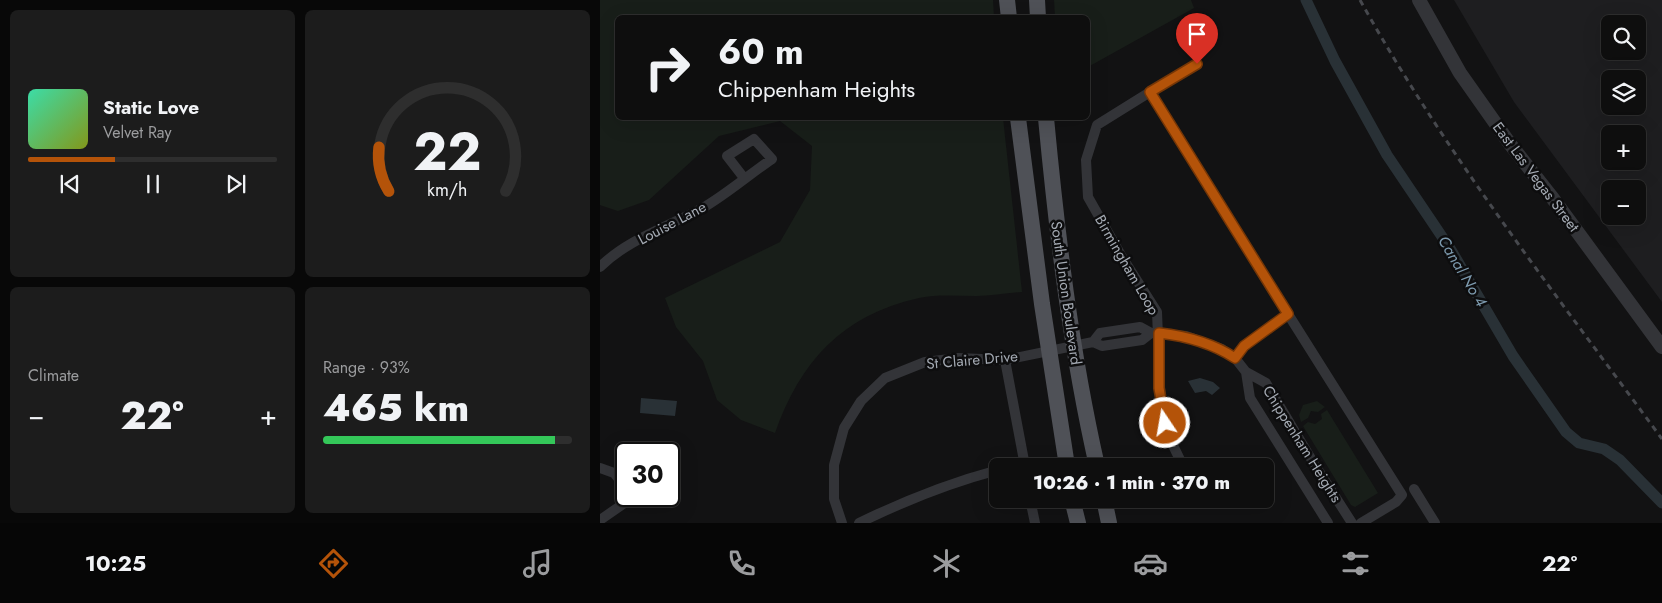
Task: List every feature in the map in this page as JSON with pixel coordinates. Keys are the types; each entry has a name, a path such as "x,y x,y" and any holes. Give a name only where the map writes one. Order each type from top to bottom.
{"main road":[{"path":"1007,0 1009,15"},
{"path":"1037,0 1038,15"},
{"name":"South Union Boulevard","path":"1018,120 1049,350 1066,458"},
{"name":"South Union Boulevard","path":"1046,120 1056,222 1082,402 1095,458"},
{"path":"1074,508 1078,523"},
{"path":"1106,508 1109,523"}],"street":[{"name":"East Las Vegas Street","path":"1418,0 1460,72 1510,144 1551,196 1662,347"},
{"name":"Birmingham Loop","path":"1179,458 1169,436 1161,410 1155,333 1157,312 1088,197 1086,160 1097,125 1197,64"},
{"path":"1150,92 1402,495 1396,502 1361,523"},
{"name":"Louise Lane","path":"600,267 614,253 707,205 744,178"},
{"path":"1235,358 1244,346 1288,314"},
{"name":"Chippenham Heights","path":"1074,346 1094,342 1100,333 1140,327 1155,333 1186,336 1222,350 1235,358 1246,372 1266,383 1352,523"},
{"name":"St Claire Drive","path":"842,523 834,499 834,465 844,428 861,401 885,378 926,362 958,358 1005,360 1074,346"},
{"path":"1005,360 1023,458"},
{"name":"Chippenham Heights","path":"1246,372 1250,398 1328,523"},
{"path":"600,468 615,474"},
{"path":"859,523 900,503 955,482 989,473"},
{"path":"1414,489 1435,523"},
{"path":"600,520 619,507"},
{"path":"1032,508 1035,523"}],"shaded area":[{"path":"600,0 993,0 994,15 615,15 615,120 1003,120 1022,292 982,296 919,298 868,316 846,329 811,364 797,384 775,433 741,420 717,400 703,361 676,327 665,298 780,242 810,190 812,146 780,121 719,136 649,200 618,211 600,205"},
{"path":"1054,0 1191,0 1194,8 1090,66 1090,15 1055,15"},
{"path":"1454,0 1662,0 1662,302 1605,225 1646,225 1646,180 1601,180 1601,220 1514,102"},
{"path":"1200,378 1213,382 1220,388 1212,395 1206,391 1195,393 1188,381"},
{"path":"641,398 677,401 675,416 640,413"},
{"path":"1317,401 1325,407 1318,412 1311,411 1308,418 1301,422 1299,415 1303,405"},
{"path":"1327,410 1378,493 1355,507 1351,505 1303,426 1308,422 1315,424 1322,419 1321,414"}],"waterway":[{"name":"Canal No 4","path":"1306,0 1335,61 1387,155 1451,250 1513,356 1566,432 1579,443 1604,449 1620,460 1662,503"}],"railway":[{"path":"1360,0 1394,58 1466,170 1662,439"}],"route":[{"path":"1165,423 1161,410 1159,388 1159,333 1186,336 1222,350 1235,358 1244,346 1288,314 1150,92 1197,64"}]}
